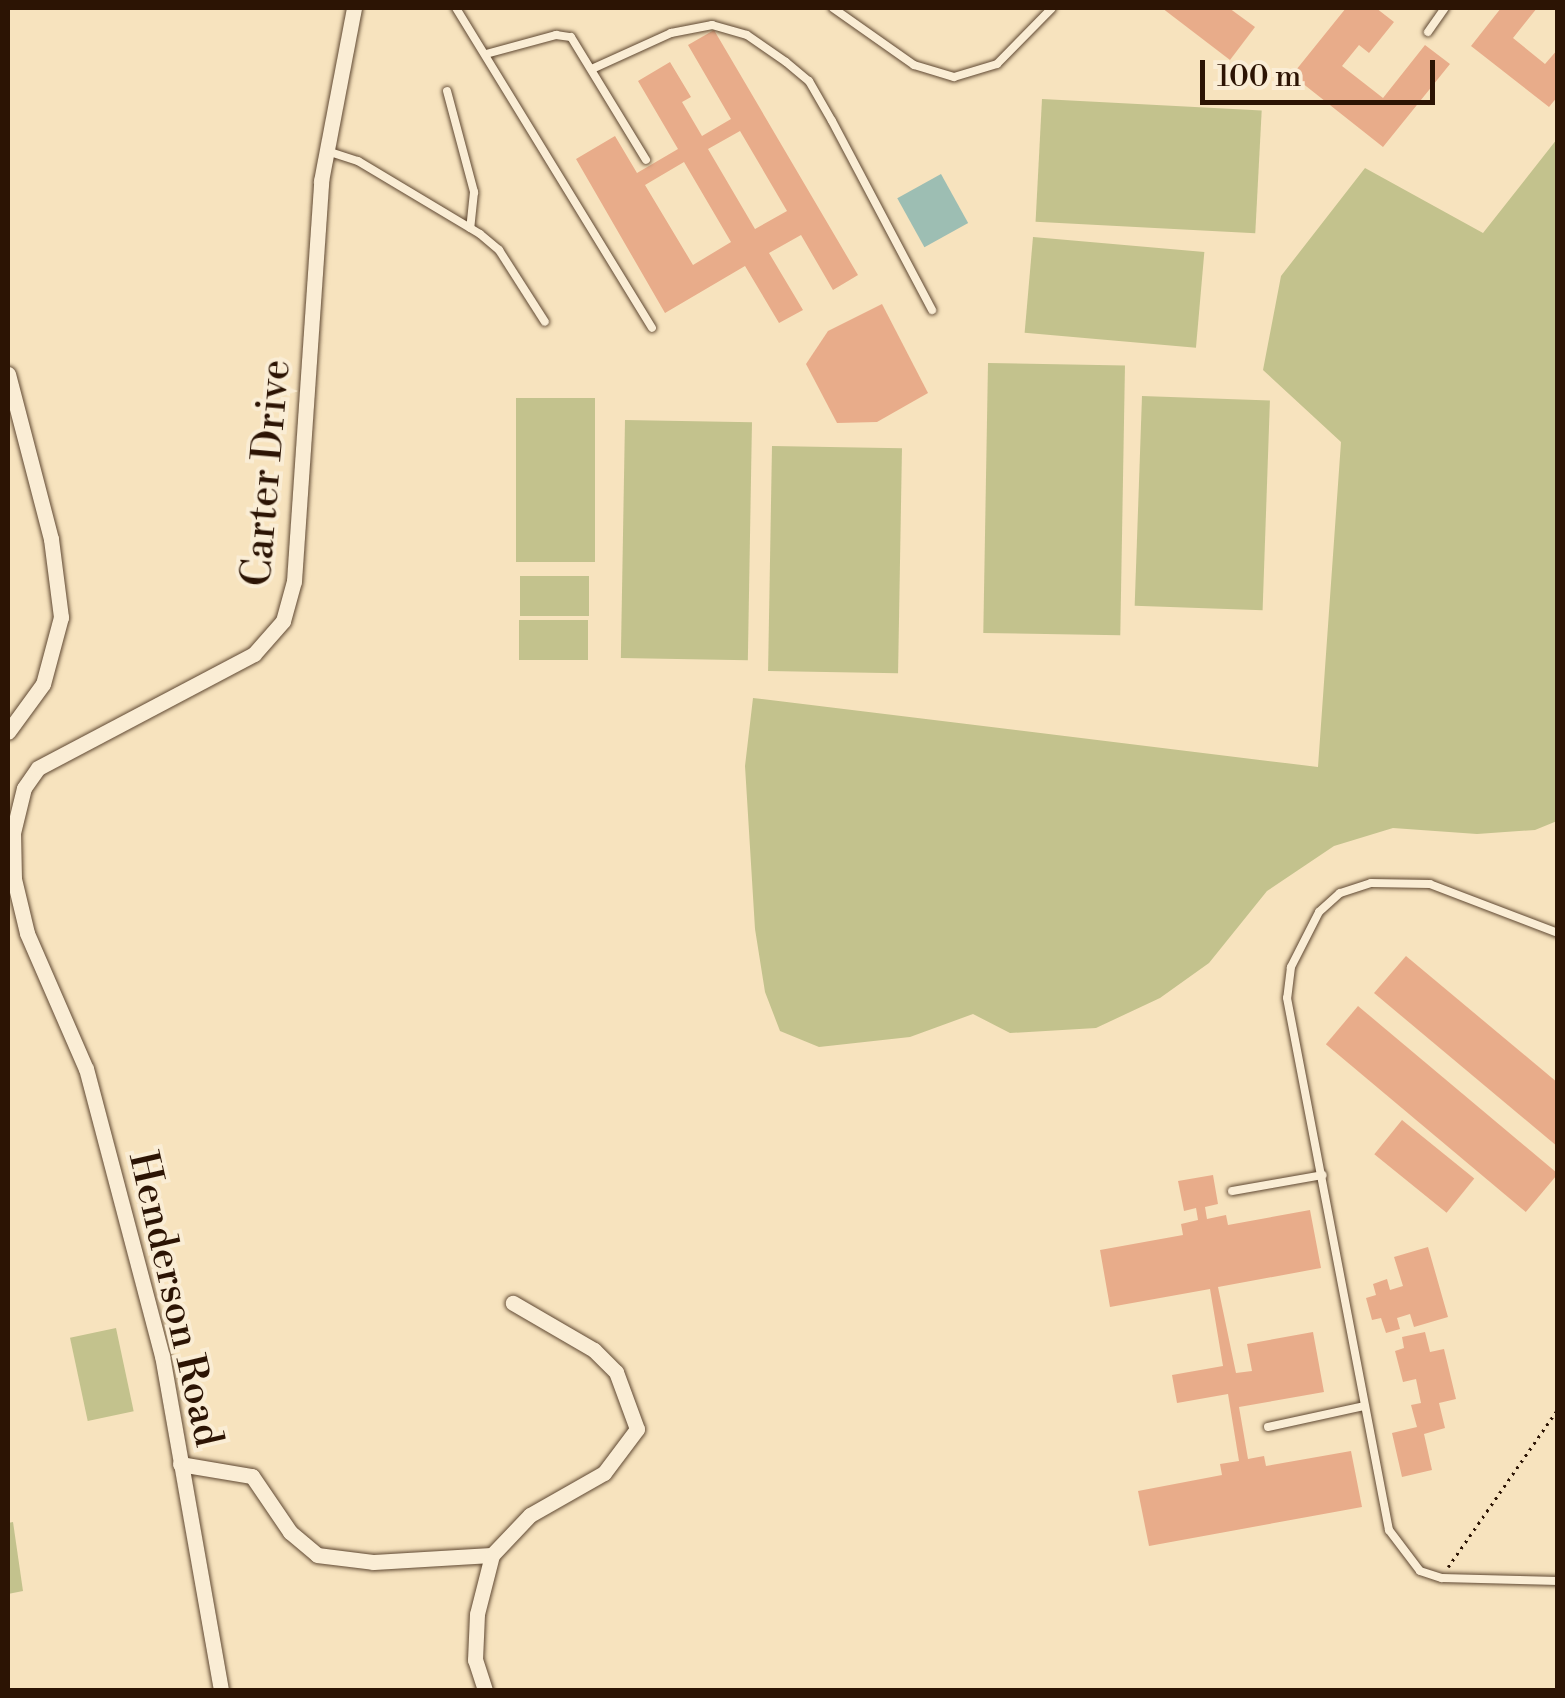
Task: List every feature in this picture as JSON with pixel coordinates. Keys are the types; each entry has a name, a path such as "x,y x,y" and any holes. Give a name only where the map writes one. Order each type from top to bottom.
{"street":[{"name":"Carter Drive","path":"10,860 17,812 38,768 254,654 283,621 294,581 325,150 354,8"},
{"path":"8,374 51,539 61,617 43,684 8,732"},
{"name":"Henderson Road","path":"10,860 28,934 86,1070 162,1356 220,1690"},
{"name":"Henderson Road","path":"8,908 28,934"},
{"path":"485,1690 475,1660 478,1614 492,1555 530,1515 604,1474 637,1429 616,1372 594,1350 513,1303"},
{"path":"180,1464 252,1476 290,1532 317,1555 373,1562 492,1555"}],"lane":[{"path":"456,8 652,328"},
{"path":"832,8 914,65 954,77 998,64 1052,8"},
{"path":"1428,32 1445,8"},
{"path":"594,68 654,39 712,25 748,34 808,81 932,310"},
{"path":"486,54 564,35 594,68 646,160"},
{"path":"447,91 451,126 474,192 470,228"},
{"path":"325,150 358,161 500,250 546,322"},
{"path":"1558,933 1430,884 1400,880 1340,893 1320,912 1291,967 1287,998 1390,1530 1420,1571 1442,1578 1558,1581"},
{"path":"1232,1191 1323,1175"},
{"path":"1268,1427 1364,1406"}],"path":[{"path":"1442,1578 1558,1409"}],"shaded area":[{"path":"1042,99 1262,111 1255,233 1036,222"},
{"path":"1557,139 1557,821 1535,830 1477,834 1393,828 1334,846 1267,891 1209,963 1160,998 1096,1028 1010,1033 973,1014 910,1037 819,1047 780,1031 765,992 755,929 745,766 753,698 1318,767 1341,442 1263,370 1281,276 1365,168 1483,233"},
{"path":"1033,237 1204,252 1196,348 1025,333"},
{"path":"988,363 1125,365 1120,635 983,633"},
{"path":"1142,396 1270,400 1263,610 1135,606"},
{"path":"516,398 595,398 595,562 516,562"},
{"path":"625,420 752,422 748,660 621,658"},
{"path":"772,446 902,448 898,673 768,671"},
{"path":"520,576 589,576 589,616 520,616"},
{"path":"519,620 588,620 588,660 519,660"},
{"path":"116,1328 134,1411 88,1421 70,1338"},
{"path":"13,1522 23,1591 8,1594 8,1523"}],"water":[{"path":"941,174 968,223 924,247 897,198"}],"building":[{"path":"1162,8 1229,8 1255,27 1230,60"},
{"path":"1346,8 1376,8 1394,22 1369,53 1359,45 1342,66 1383,98 1425,45 1450,64 1383,147 1292,75"},
{"path":"1501,8 1537,8 1513,38 1545,64 1558,49 1558,96 1549,107 1471,46"},
{"path":"714,30 858,275 833,290 801,235 769,253 803,310 779,323 745,266 665,313 576,159 615,136 637,173 678,149 638,81 670,62 691,97 682,102 702,136 731,119 688,45","holes":["740,131 787,211 755,229 708,149","684,162 731,242 693,265 645,185"]},
{"path":"882,304 928,393 877,422 837,423 806,364 828,331"},
{"path":"1406,956 1558,1083 1558,1147 1374,993"},
{"path":"1358,1006 1558,1174 1526,1212 1326,1044"},
{"path":"1402,1120 1474,1179 1447,1213 1374,1154"},
{"path":"1213,1175 1218,1204 1205,1207 1207,1219 1226,1215 1228,1225 1310,1210 1321,1268 1218,1287 1236,1373 1252,1371 1247,1344 1313,1332 1324,1392 1239,1407 1248,1459 1264,1456 1266,1466 1351,1451 1362,1507 1149,1546 1138,1491 1222,1475 1220,1464 1239,1461 1228,1394 1177,1403 1172,1375 1223,1366 1210,1289 1110,1307 1100,1250 1183,1235 1181,1224 1198,1220 1196,1208 1184,1211 1178,1181"},
{"path":"1428,1247 1448,1317 1414,1327 1410,1314 1397,1318 1400,1329 1386,1333 1381,1318 1372,1320 1366,1298 1376,1295 1373,1284 1387,1279 1390,1290 1403,1286 1394,1257"},
{"path":"1425,1332 1430,1352 1444,1349 1456,1399 1439,1403 1445,1428 1424,1434 1432,1470 1402,1477 1392,1433 1417,1427 1411,1405 1421,1403 1416,1379 1403,1382 1395,1351 1404,1348 1402,1337"}]}
